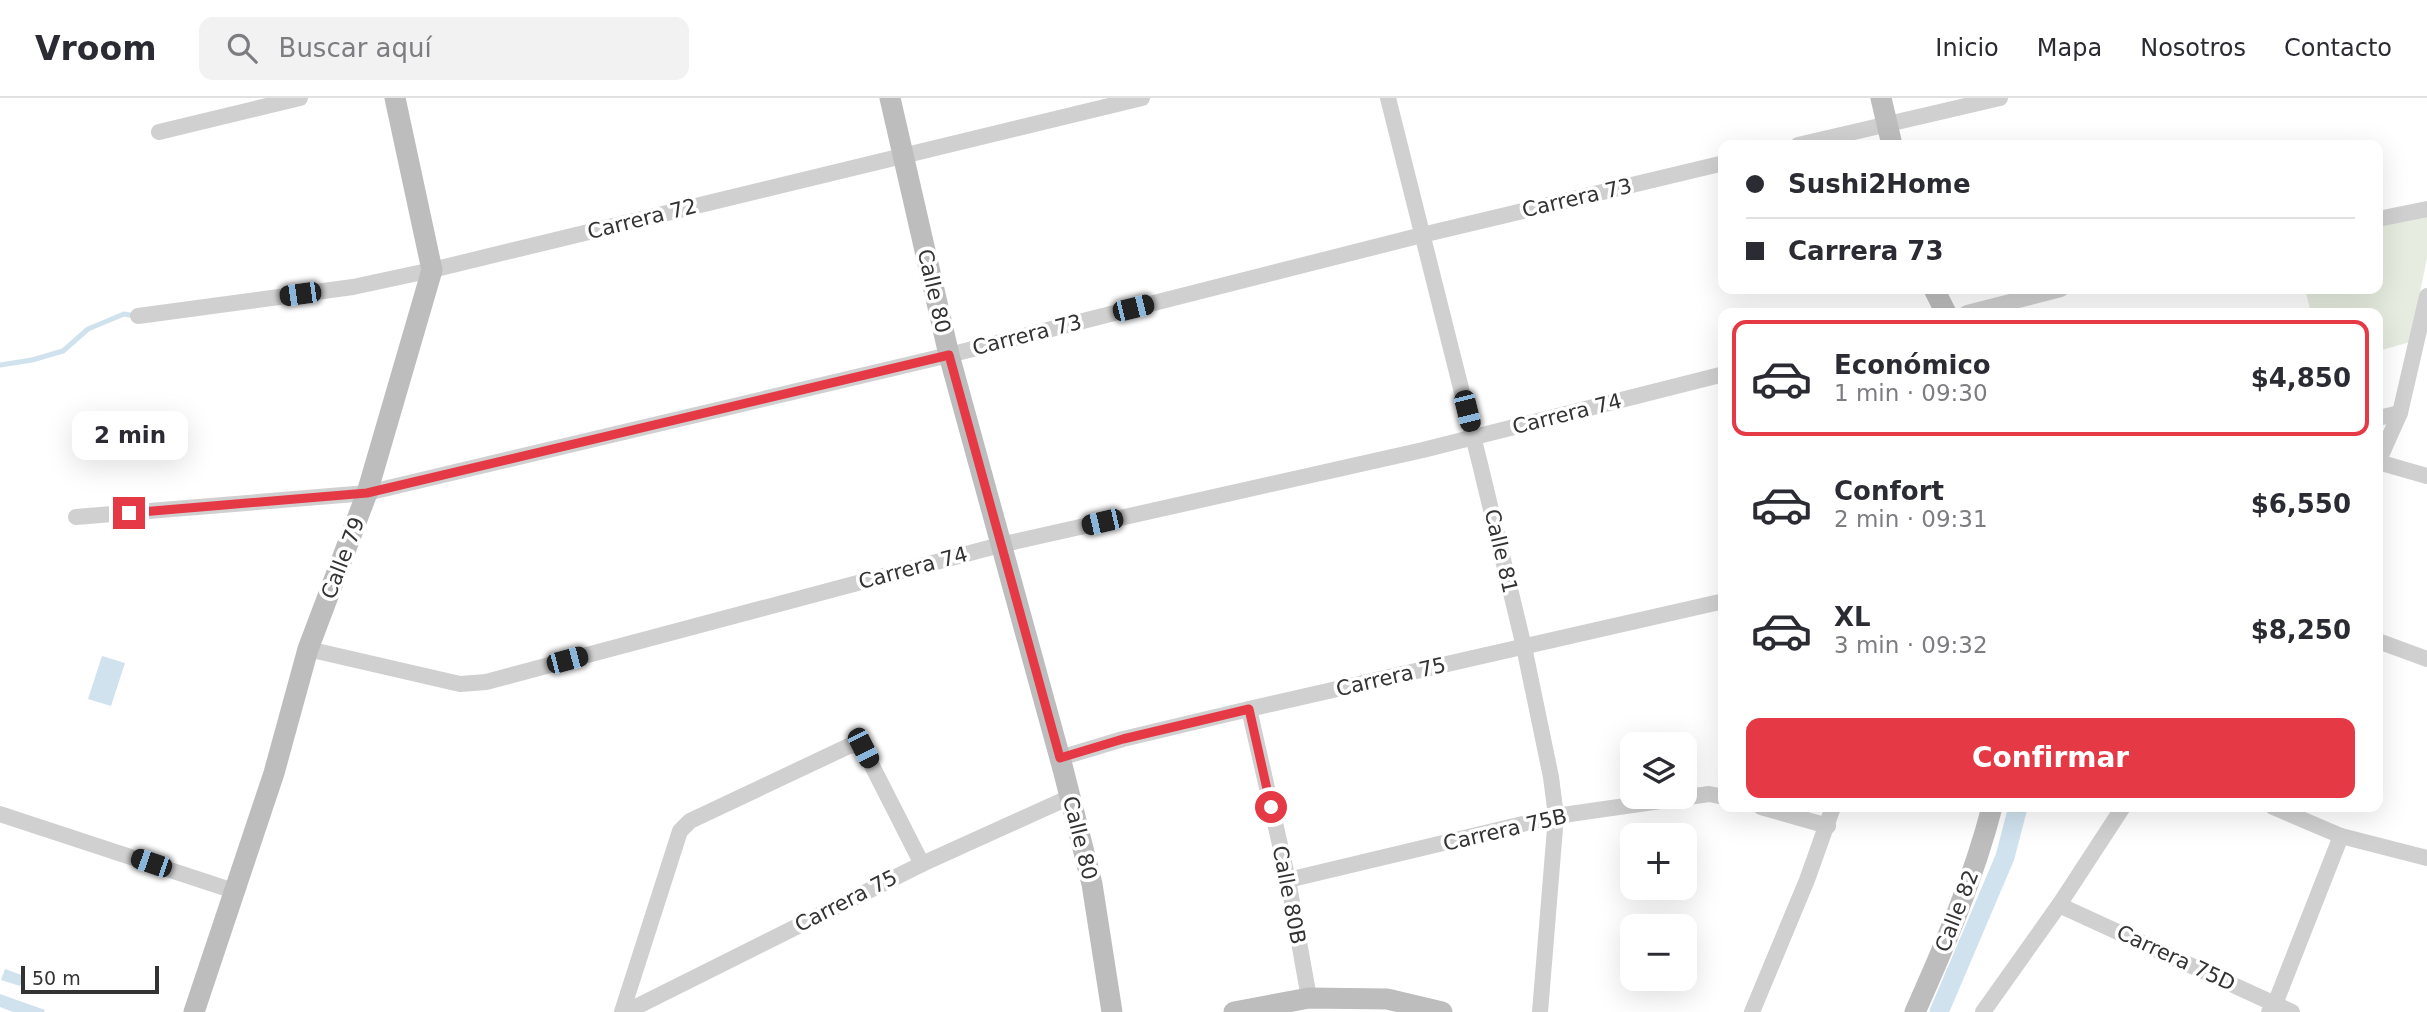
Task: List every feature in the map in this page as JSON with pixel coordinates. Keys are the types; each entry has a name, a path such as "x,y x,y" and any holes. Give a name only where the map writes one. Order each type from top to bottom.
{"street":[{"path":"159,132 300,98"},
{"name":"Calle 79","path":"194,1012 274,773 308,649 367,493 432,270 395,98"},
{"name":"Calle 80","path":"890,98 949,355 1070,797 1091,884 1112,1012"},
{"name":"Carrera 72","path":"138,316 354,287 1142,98"},
{"name":"Calle 81","path":"1388,98 1524,646 1551,777 1556,816 1540,1012"},
{"path":"1881,98 1891,140"},
{"path":"1819,140 2000,98"},
{"name":"Carrera 73","path":"76,517 367,493 949,355 1422,235 1718,164"},
{"path":"2383,218 2427,209"},
{"path":"1986,308 2041,294"},
{"path":"2383,451 2400,413 2427,296"},
{"name":"Carrera 74","path":"308,649 460,684 486,682 1000,545 1473,437 1718,376"},
{"path":"2383,417 2400,413"},
{"path":"2383,463 2427,476"},
{"name":"Carrera 75","path":"1060,758 1123,739 1249,709 1718,602"},
{"path":"2383,643 2427,659"},
{"name":"Calle 80B","path":"1249,709 1288,880 1309,998"},
{"path":"624,1012 680,831 690,821 851,745 863,748 922,864"},
{"name":"Carrera 75B","path":"1288,880 1556,816 1709,794 1718,796"},
{"name":"Carrera 75","path":"624,1012 922,864 1070,797"},
{"path":"1779,812 1828,826"},
{"path":"1752,1012 1832,812"},
{"name":"Calle 82","path":"1915,1012 1943,949 1982,847 1991,812"},
{"path":"1983,1012 2059,905 2120,812"},
{"path":"2285,812 2342,836 2427,858"},
{"path":"0,814 234,891"},
{"path":"2272,1008 2342,836"},
{"name":"Carrera 75D","path":"2059,905 2272,1008 2292,1012"},
{"path":"1234,1012 1309,998 1387,999 1442,1012"}],"shaded area":[{"path":"2427,207 2427,258 2410,342 2383,350 2383,308 2310,308 2306,294 2383,294 2383,219"}],"water":[{"path":"102,656 125,663 111,706 88,699"},
{"path":"5,969 24,976 20,986 1,980"},
{"path":"0,994 45,1010 13,1012 0,1007"}],"waterway":[{"path":"0,365 63,351 88,329 124,314 135,316"},
{"path":"1939,1012 2005,857 2017,812"}],"route":[{"path":"129,513 367,493 949,355 1060,758 1123,739 1249,709 1271,807"}]}
